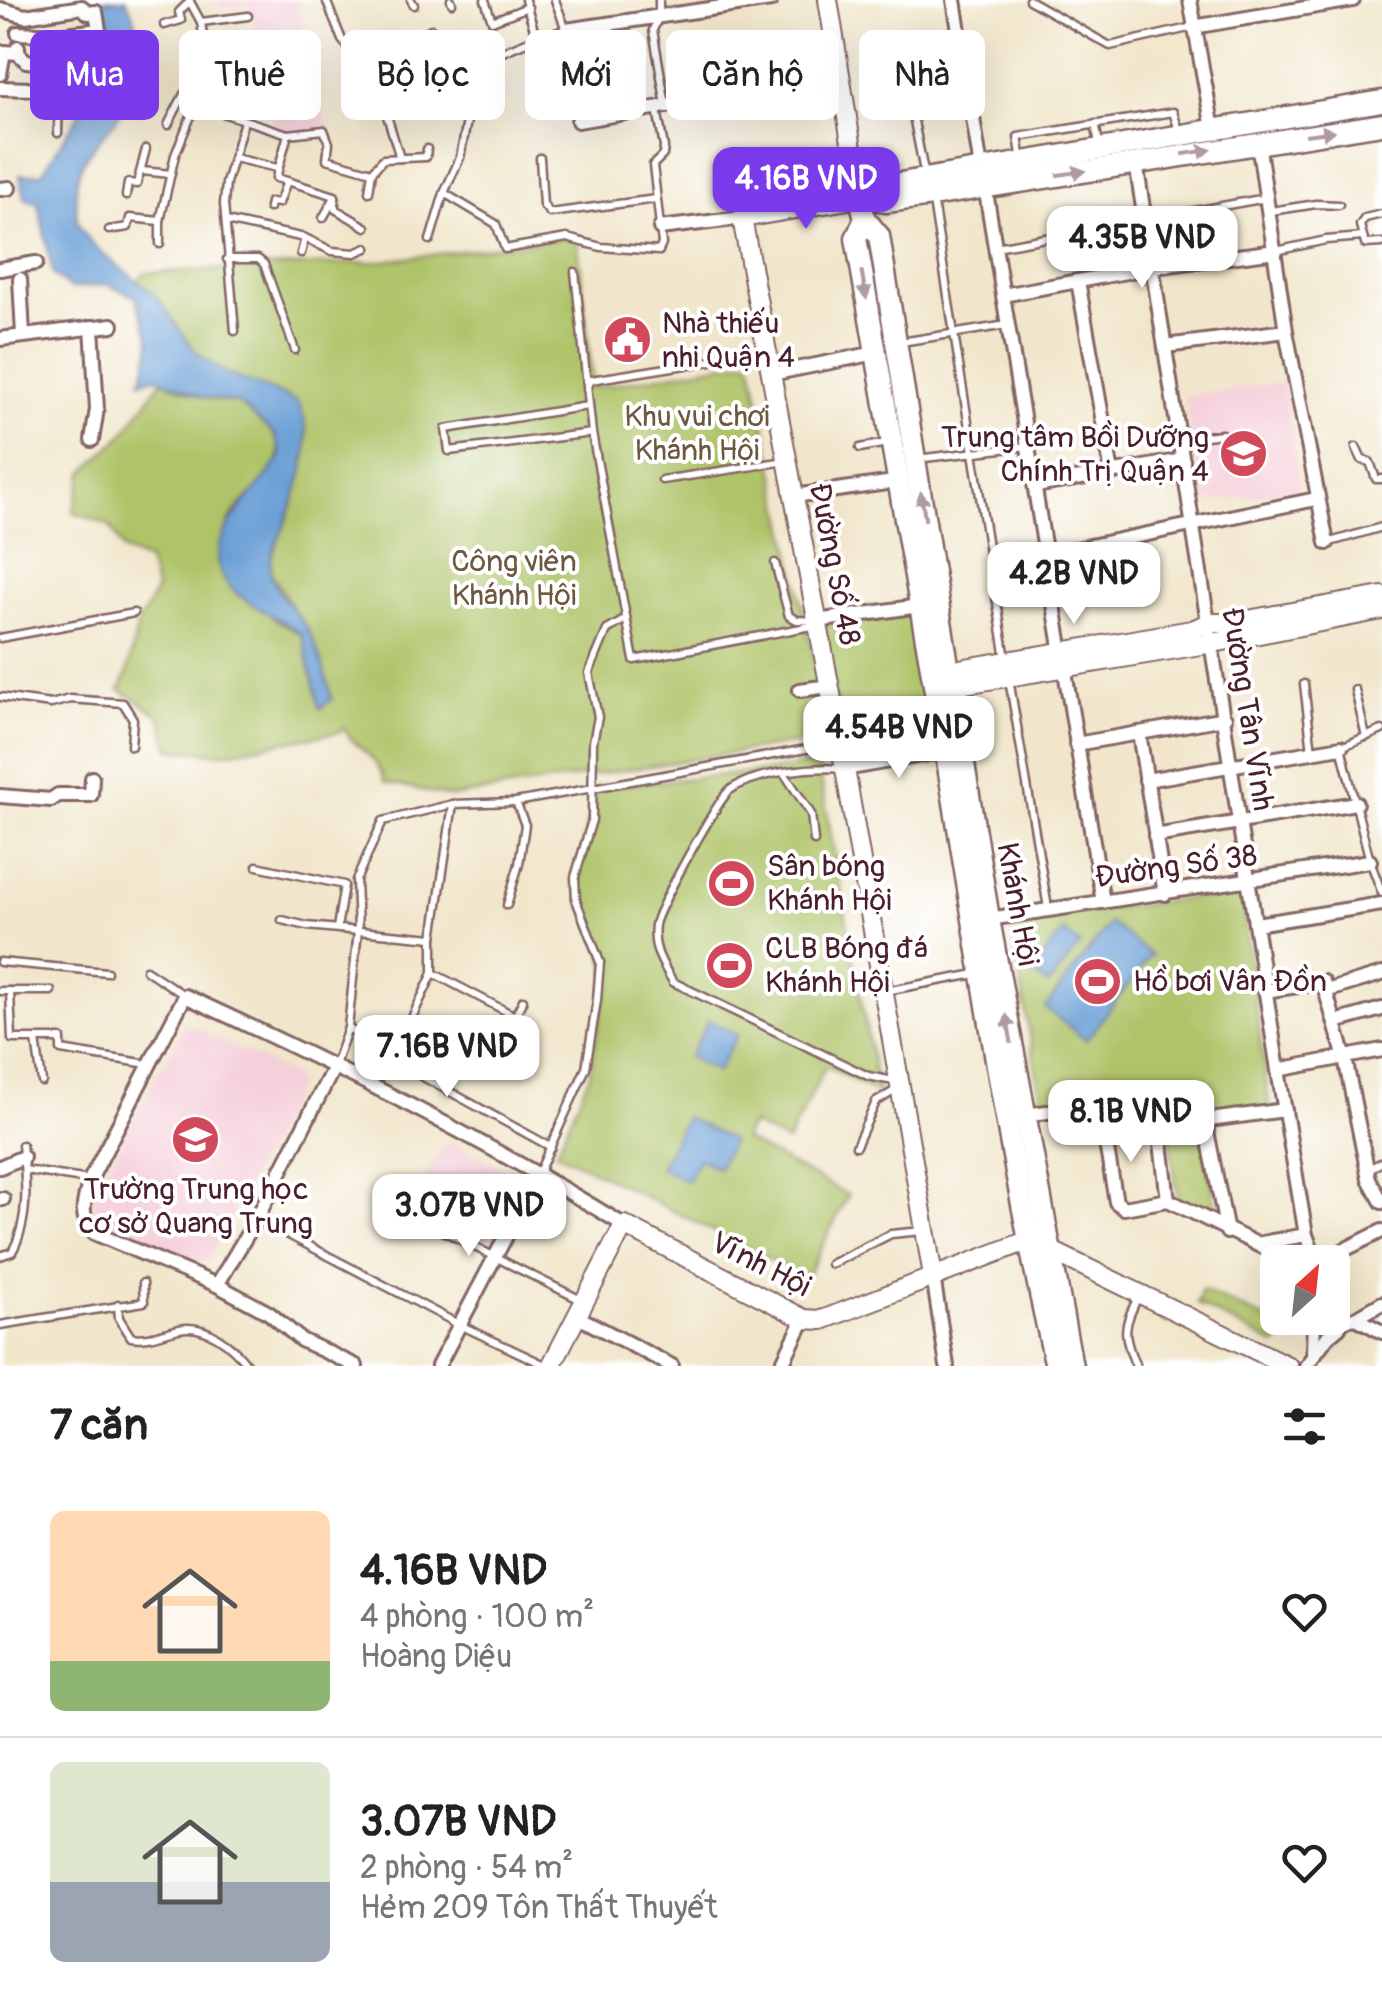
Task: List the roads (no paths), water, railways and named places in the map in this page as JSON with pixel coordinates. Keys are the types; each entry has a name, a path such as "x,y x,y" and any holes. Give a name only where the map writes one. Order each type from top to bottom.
{"main road":[{"path":"983,177 1022,161 1382,101"},
{"path":"866,197 886,202 929,187 983,177 1136,162 1382,124"},
{"name":"Khánh Hội","path":"866,197 865,219 856,238 901,481 919,606 941,680 1072,1366"},
{"name":"Khánh Hội","path":"865,219 879,236 915,459 941,680 945,751 1027,1240 1056,1366"}],"street":[{"path":"566,30 771,0"},
{"name":"Khánh Hội","path":"828,0 866,197"},
{"path":"954,0 1103,902"},
{"path":"1190,0 1213,129"},
{"path":"1193,27 1354,0"},
{"path":"1,13 44,15 82,8 96,12 99,30 57,35 18,33"},
{"path":"18,53 19,15"},
{"path":"0,74 4,52 18,53 30,61"},
{"path":"578,121 842,84"},
{"path":"0,88 30,90"},
{"path":"1258,142 1286,331 1327,543"},
{"name":"Đường Tân Vĩnh","path":"1136,162 1278,1070 1310,1245"},
{"path":"660,228 866,197"},
{"name":"Đường Số 48","path":"742,218 845,769 933,1276"},
{"path":"1003,295 1153,267 1276,251"},
{"path":"0,269 36,263"},
{"path":"20,278 23,335"},
{"path":"1078,281 1112,473"},
{"path":"0,339 112,325"},
{"path":"92,327 97,409 92,440"},
{"path":"1165,346 1286,331"},
{"path":"771,374 876,353"},
{"path":"1036,486 1183,460"},
{"path":"794,496 901,481"},
{"path":"1047,555 1316,499"},
{"path":"941,680 1062,660 1209,624 1382,596"},
{"path":"818,623 919,606"},
{"path":"1062,660 1213,643 1382,610"},
{"path":"800,690 830,686"},
{"path":"1076,744 1225,718"},
{"path":"1139,733 1164,894"},
{"path":"1146,780 1342,747"},
{"path":"845,769 945,751"},
{"path":"0,796 50,800 58,795 90,795 92,778"},
{"path":"1156,836 1356,803"},
{"name":"Đường Số 38","path":"989,919 1370,861"},
{"path":"1256,924 1382,904"},
{"path":"1266,991 1324,986 1382,974"},
{"path":"1324,986 1345,1058 1367,1170 1382,1202"},
{"path":"185,996 90,1180 82,1205 84,1222 94,1233 218,1285 269,1313 300,1340 356,1366"},
{"name":"Vĩnh Hội","path":"185,996 336,1065 804,1320 822,1320 1027,1240"},
{"path":"1335,1022 1382,1009"},
{"path":"1278,1070 1382,1050"},
{"path":"218,1285 336,1065"},
{"path":"1026,1115 1095,1105 1100,1108 1116,1202 1124,1208 1168,1200 1260,1247"},
{"path":"1104,1134 1286,1110"},
{"path":"1205,1121 1227,1232"},
{"path":"1159,1127 1168,1200"},
{"path":"0,1167 23,1157"},
{"path":"438,1366 539,1173"},
{"path":"549,1366 624,1225"},
{"path":"1350,1246 1382,1231"},
{"path":"1254,1244 1306,1235"},
{"path":"1050,1250 1288,1366"},
{"path":"933,1276 947,1366"},
{"path":"1356,1318 1382,1303"},
{"path":"580,1308 672,1366"},
{"path":"1350,1317 1382,1332"},
{"path":"781,1366 804,1320"},
{"path":"1310,1360 1317,1335"}],"lane":[{"path":"164,25 181,20 179,12 190,0 202,30"},
{"path":"326,0 341,34"},
{"path":"484,0 492,21 527,4 535,30"},
{"path":"554,0 566,30"},
{"path":"444,193 496,224 505,248 567,238 601,247 659,251 662,244 653,165 663,155 664,147 654,30 659,0"},
{"path":"1029,0 1110,46 1193,27"},
{"path":"201,22 248,16"},
{"path":"168,126 179,104"},
{"path":"1022,161 1018,136 1173,112 1180,134"},
{"path":"58,120 58,133"},
{"path":"160,244 160,220 174,155 190,120"},
{"path":"388,120 400,158"},
{"path":"430,240 444,193 460,158 466,120"},
{"path":"915,120 954,334 1048,910"},
{"path":"235,331 227,259 226,183 244,121 288,134 324,130 329,143 327,160 372,172"},
{"path":"1095,124 1101,148"},
{"path":"288,134 276,178 335,196"},
{"path":"126,196 128,183 137,184 146,149"},
{"path":"369,192 372,172 383,159 426,157 427,150"},
{"path":"234,158 277,168"},
{"path":"540,158 543,205 550,213 656,198"},
{"path":"142,171 171,174"},
{"path":"269,208 270,202 279,203 287,181"},
{"path":"323,218 335,196"},
{"path":"335,196 335,210 366,227"},
{"path":"996,247 1145,220 1268,204 1339,205"},
{"path":"1382,214 1365,218 1360,225 1365,244 1382,243"},
{"path":"109,230 128,228 130,218 160,220"},
{"path":"226,221 305,238 332,252 355,253 367,248"},
{"path":"1276,251 1362,236"},
{"path":"301,253 305,238"},
{"path":"227,259 258,259 264,264 295,350"},
{"path":"575,272 592,433 634,660 818,623"},
{"path":"896,342 1008,325"},
{"path":"586,390 591,380 767,352"},
{"path":"588,406 446,430 450,451 592,433"},
{"path":"1180,438 1222,434"},
{"path":"860,448 893,442"},
{"path":"915,459 1029,446"},
{"path":"1356,446 1362,460 1370,462 1376,480 1382,479"},
{"path":"662,480 787,460"},
{"path":"1327,543 1382,528"},
{"path":"774,563 789,616 818,623"},
{"path":"0,638 134,613"},
{"path":"539,1173 586,1068 597,1000 600,962 576,900 575,877 592,820 593,742 598,717 589,672 608,630 626,619"},
{"path":"1304,684 1312,752"},
{"path":"1355,690 1366,736"},
{"path":"0,697 51,704 70,699 122,704 133,719 132,746"},
{"path":"1382,730 1342,747 1382,894"},
{"path":"336,1065 348,1028 358,930 356,880 383,821 454,804 516,802 840,742"},
{"path":"845,769 822,767 784,773 729,790 655,922 655,952 674,982 868,1076 900,1085"},
{"path":"784,773 812,814 814,841"},
{"path":"507,905 519,864 524,826 516,802"},
{"path":"392,1060 434,973 433,938 454,804"},
{"path":"257,866 344,884 337,928"},
{"path":"282,920 433,938"},
{"path":"0,962 108,972"},
{"path":"146,970 185,996"},
{"path":"434,973 515,1016 523,1000"},
{"path":"884,992 980,973"},
{"path":"0,991 51,992"},
{"path":"10,991 12,1039 60,1039 61,1050 149,1064"},
{"path":"348,1028 392,1060 551,1147"},
{"path":"36,1040 42,1082"},
{"path":"856,1146 876,1102 900,1085"},
{"path":"23,1157 83,1182 90,1180"},
{"path":"0,1256 12,1252 18,1241 28,1189 23,1157"},
{"path":"1367,1170 1382,1162"},
{"path":"257,1218 549,1366"},
{"path":"419,1219 494,1255 580,1308"},
{"path":"831,1264 891,1234 925,1231"},
{"path":"0,1325 144,1302 143,1283"},
{"path":"1136,1366 1124,1325 1140,1294"},
{"path":"118,1304 118,1318 131,1337 142,1339 198,1328 217,1337 248,1366"}],"water":[{"path":"100,0 126,0 138,30 112,30"},
{"path":"76,120 115,120 80,170 76,188 81,229 96,247 156,297 187,341 211,364 298,402 307,433 304,466 270,568 278,590 305,625 320,656 332,699 320,709 302,635 239,595 220,571 218,553 223,535 281,455 275,435 238,403 203,397 157,377 141,381 150,345 136,297 106,284 71,289 53,274 38,203 25,198 20,175 42,173"},
{"name":"Hồ bơi Vân Đồn","path":"1110,923 1151,955 1086,1040 1045,1008"},
{"path":"1063,931 1080,945 1048,985 1031,972"},
{"path":"709,1020 737,1035 717,1072 689,1057"},
{"path":"686,1117 732,1141 718,1168 699,1159 687,1181 660,1167"}],"place":[{"name":"Nhà thiếu nhi Quận 4","path":"627,340"},
{"name":"Trung tâm Bồi Dưỡng Chính Trị Quận 4","path":"1244,454"},
{"name":"Sân bóng Khánh Hội","path":"732,883"},
{"name":"CLB Bóng đá Khánh Hội","path":"730,965"},
{"name":"Hồ bơi Vân Đồn","path":"1098,981"},
{"name":"Trường Trung học cơ sở Quang Trung","path":"196,1140"}],"park label":[{"name":"Khu vui chơi Khánh Hội","path":"697,433"},
{"name":"Công viên Khánh Hội","path":"514,578"}]}
